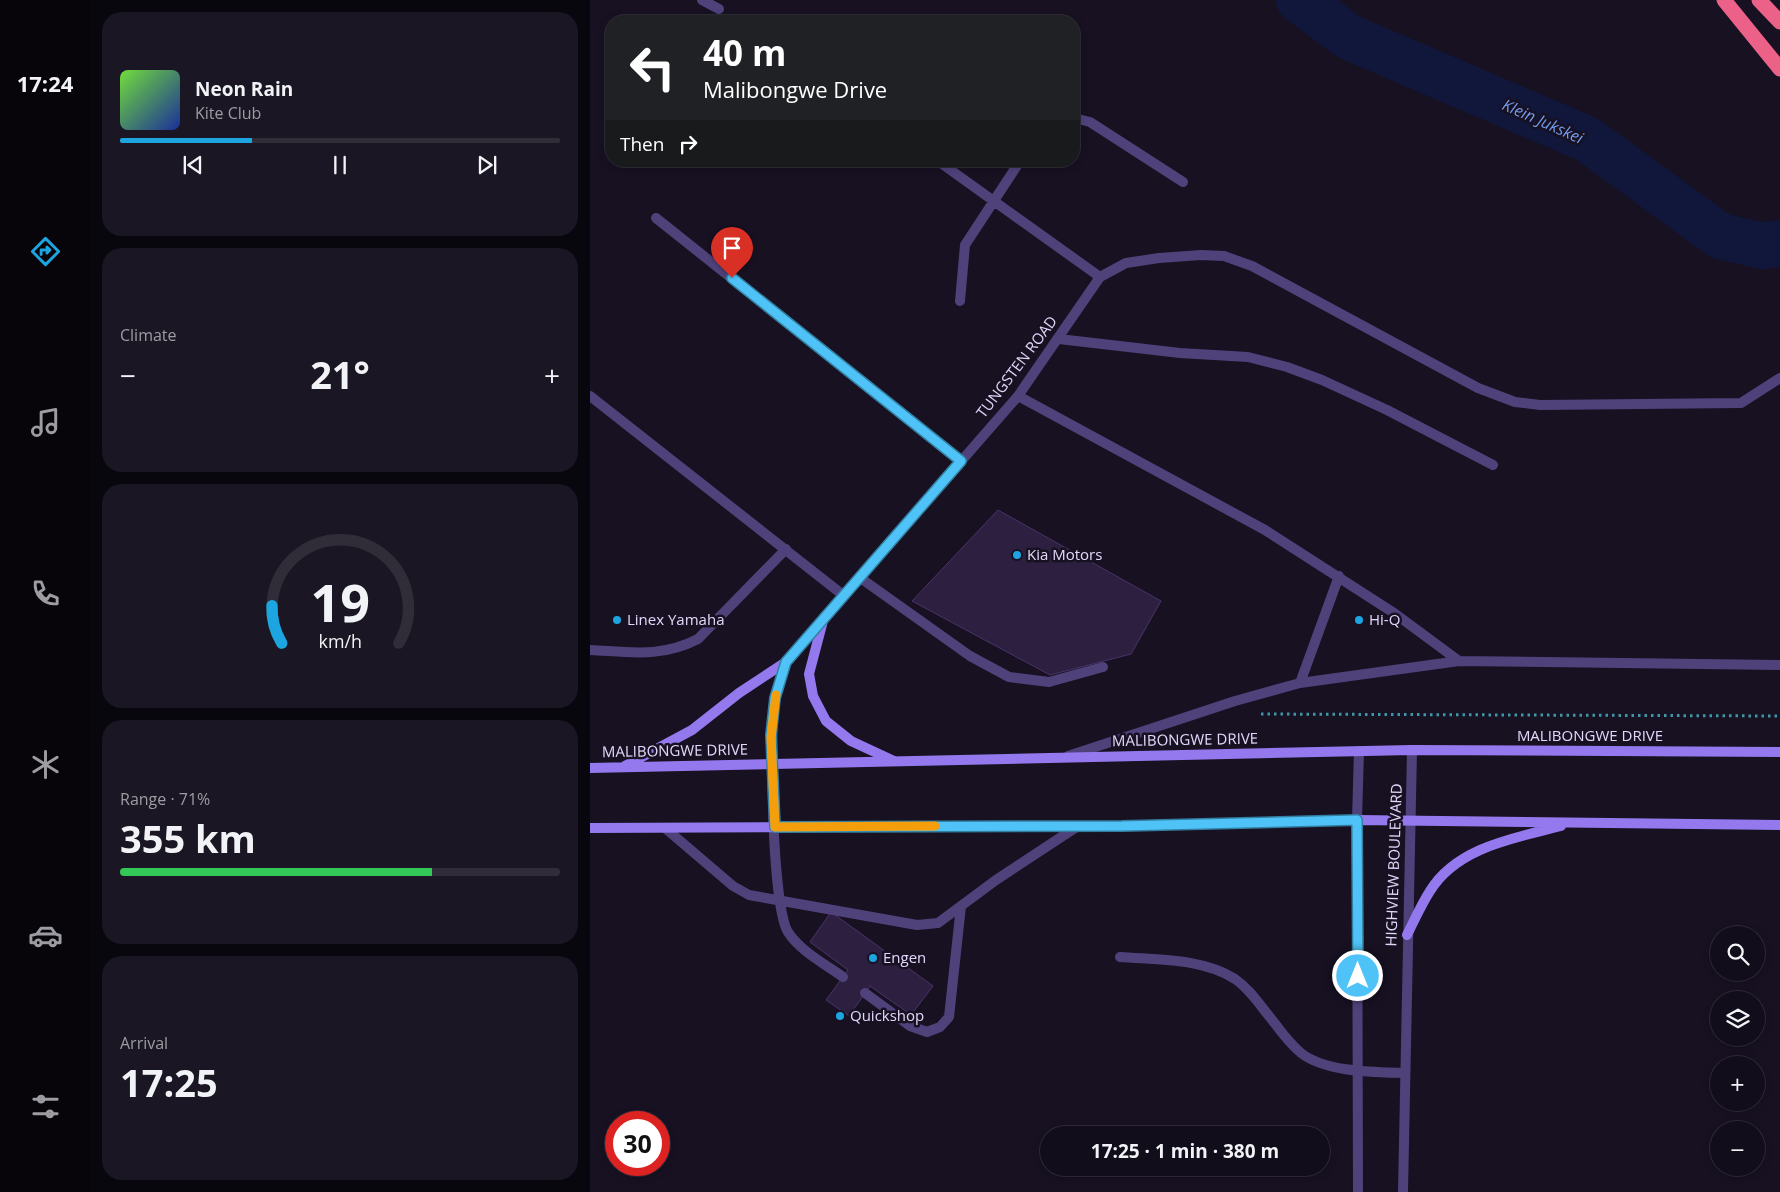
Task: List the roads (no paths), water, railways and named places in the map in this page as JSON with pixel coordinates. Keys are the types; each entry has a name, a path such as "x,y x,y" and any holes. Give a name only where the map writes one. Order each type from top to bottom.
{"highway":[{"path":"1724,0 1780,69"},
{"path":"1759,0 1780,22"}],"main road":[{"path":"824,617 809,674 813,696 826,721 851,741 896,762"},
{"path":"622,768 692,730 740,693 786,662"},
{"name":"MALIBONGWE DRIVE","path":"590,768 1412,750 1780,752"},
{"path":"590,828 1078,826 1357,820 1780,825"},
{"path":"1407,935 1430,889 1456,862 1495,844 1571,823"}],"street":[{"path":"702,0 719,9"},
{"path":"1080,120 1090,122 1182,182"},
{"path":"946,167 1100,277 1126,263 1201,255 1224,256 1252,266 1478,388 1515,402 1540,405 1741,403 1780,378"},
{"path":"960,301 966,245 992,200 1016,167"},
{"path":"656,218 961,461"},
{"name":"TUNGSTEN ROAD","path":"843,977 797,943 787,930 779,900 771,738 775,698 786,662 843,594 1018,396 1100,277"},
{"path":"1059,339 1180,353 1248,356 1287,367 1322,380 1387,410 1494,465"},
{"path":"590,396 843,594"},
{"path":"1018,396 1265,530 1340,576 1459,661"},
{"path":"590,650 654,653 680,648 698,638 786,549"},
{"path":"1300,683 1340,576"},
{"path":"859,577 970,656 1009,677 1049,682 1103,667"},
{"path":"1064,758 1235,701 1300,683 1459,661 1780,665"},
{"name":"HIGHVIEW BOULEVARD","path":"1403,1192 1409,820 1412,750"},
{"path":"1358,1192 1357,820 1359,751"},
{"path":"665,828 733,886 748,895 917,925 938,923 996,880 1078,826"},
{"path":"865,993 910,1026 927,1032 940,1027 950,1017 961,906"},
{"path":"1120,957 1177,961 1216,970 1236,980 1253,996 1301,1053 1319,1063 1358,1071 1404,1073"}],"waterway":[{"name":"Klein Jukskei","path":"1299,0 1349,37 1587,139 1720,236 1763,246 1780,243"}],"place":[{"name":"Kia Motors","path":"1017,555"},
{"name":"Linex Yamaha","path":"617,620"},
{"name":"Hi-Q","path":"1359,620"},
{"name":"Engen","path":"873,958"},
{"name":"Quickshop","path":"840,1016"}]}
